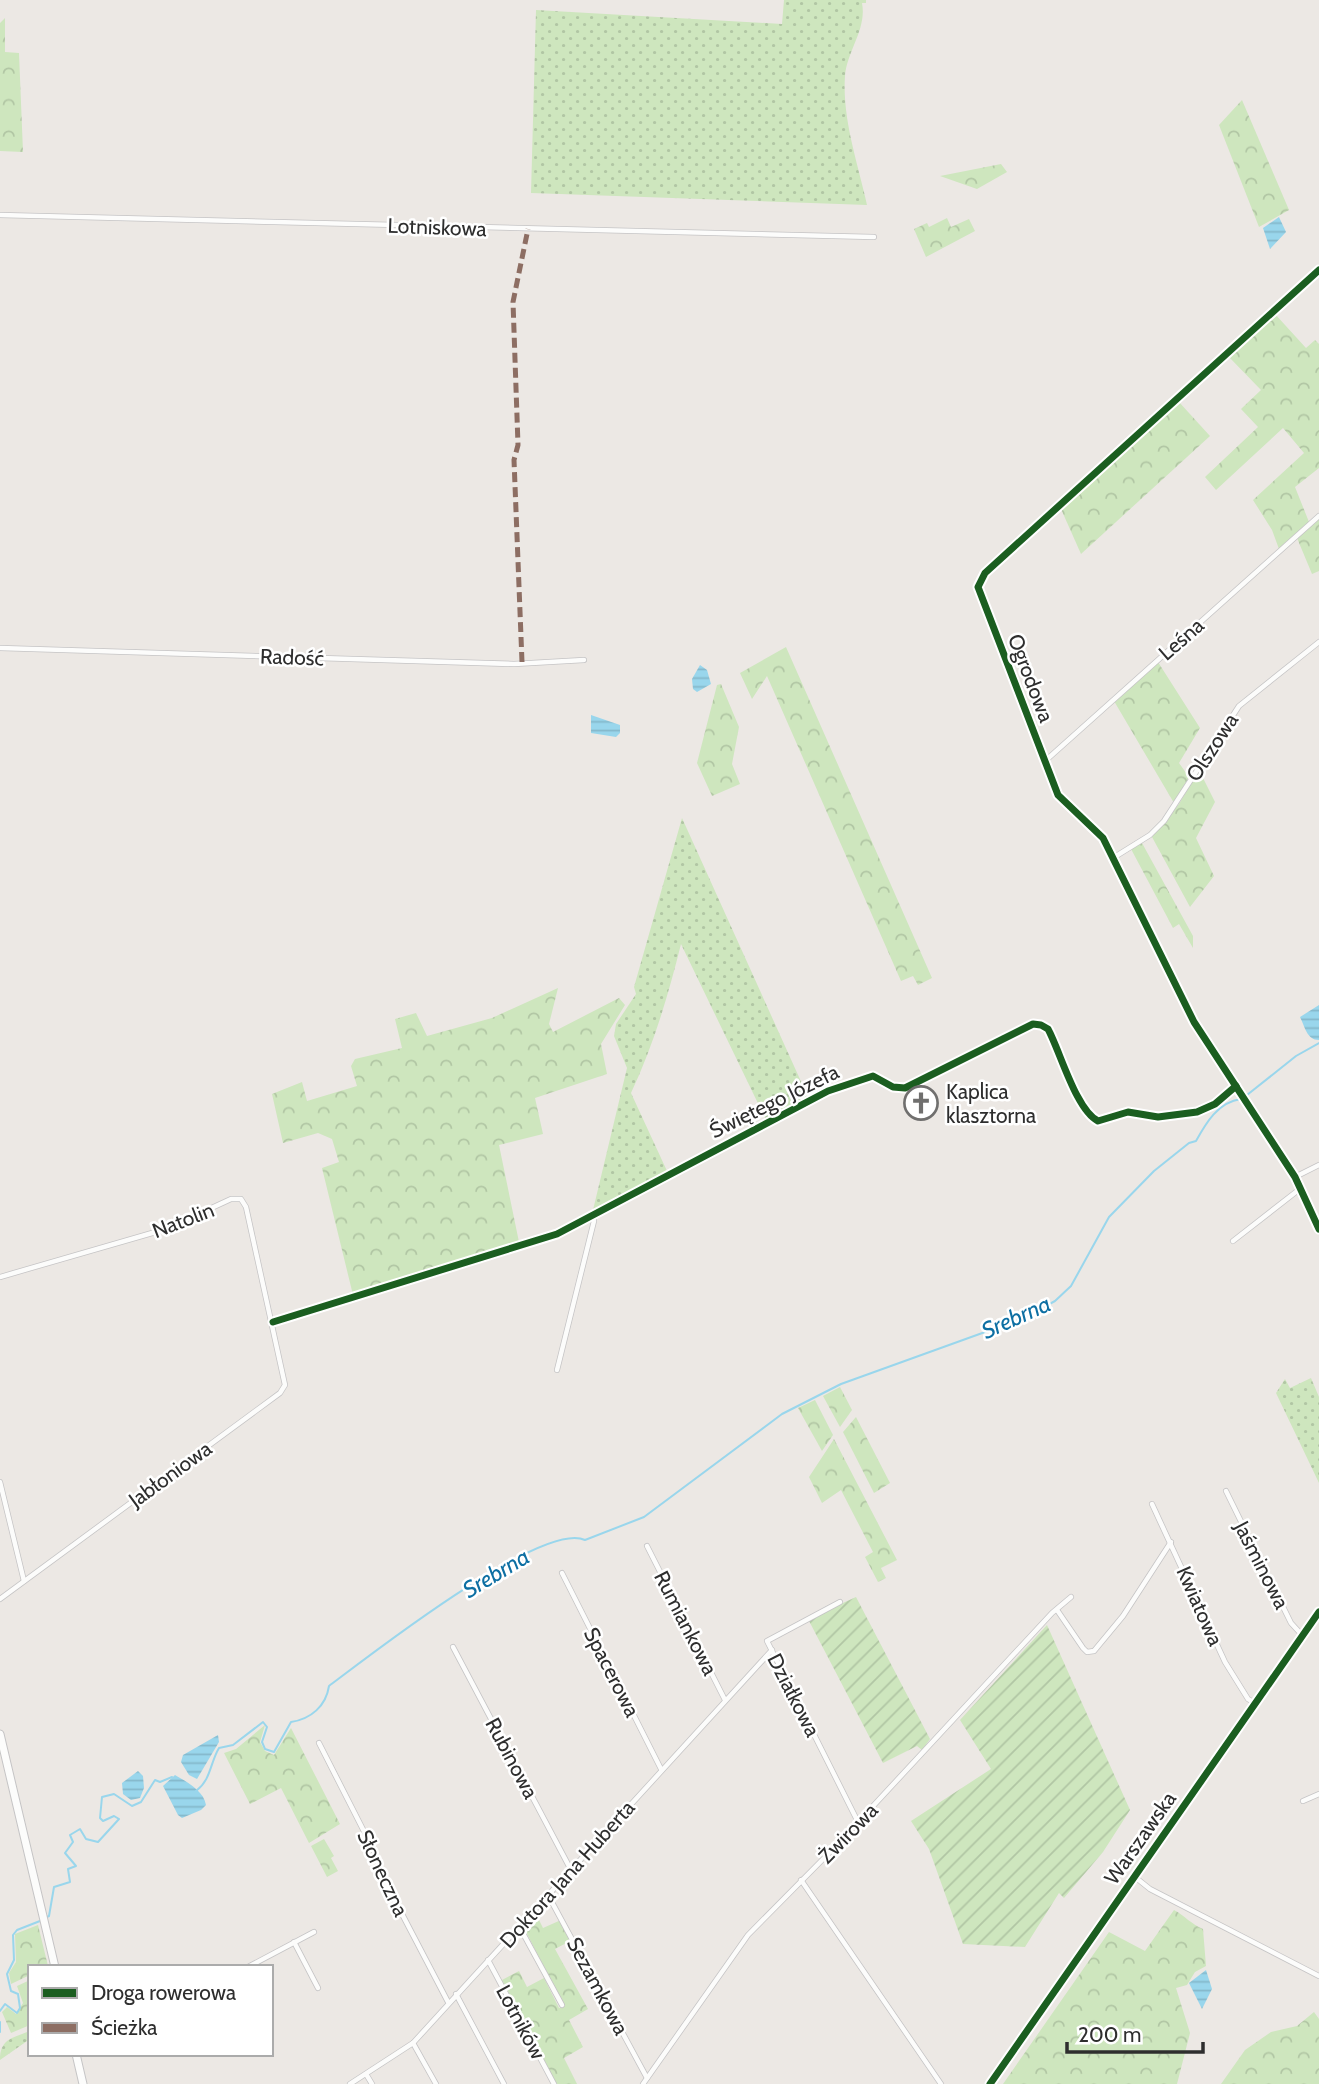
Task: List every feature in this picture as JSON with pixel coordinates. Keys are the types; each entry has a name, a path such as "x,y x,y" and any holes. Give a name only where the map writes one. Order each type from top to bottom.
{"main road":[{"name":"Warszawska","path":"990,2084 1319,1612"}],"street":[{"name":"Lotniskowa","path":"0,215 874,237"},
{"name":"Ogrodowa","path":"1319,270 979,580 980,595 1044,762 1063,803 1098,831 1194,1022 1295,1177 1319,1229"},
{"name":"Leśna","path":"1044,762 1319,516"},
{"name":"Olszowa","path":"1113,858 1150,835 1164,821 1241,703 1319,642"},
{"name":"Radość","path":"0,648 514,664 584,660"},
{"name":"Świętego Józefa","path":"273,1322 550,1236 833,1088 873,1076 893,1087 905,1088 1033,1024 1048,1029 1079,1097 1098,1121 1125,1112 1158,1117 1197,1112 1212,1106 1236,1086"},
{"path":"1295,1177 1319,1165"},
{"path":"1233,1241 1301,1188"},
{"name":"Natolin","path":"0,1277 166,1229 237,1198 246,1207 273,1322"},
{"path":"556,1370 594,1221 593,1215"},
{"name":"Jabłoniowa","path":"0,1599 280,1393 285,1385 285,1378 273,1322"},
{"path":"0,1482 24,1581"},
{"name":"Jaśminowa","path":"1226,1491 1291,1622 1303,1636"},
{"name":"Kwiatowa","path":"1152,1504 1229,1670 1248,1699 1256,1703"},
{"path":"1057,1609 1084,1650 1094,1651 1123,1616 1171,1542"},
{"name":"Rumiankowa","path":"647,1546 725,1700"},
{"name":"Spacerowa","path":"562,1573 661,1770"},
{"name":"Żwirowa","path":"643,2084 748,1935 1071,1597"},
{"name":"Działkowa","path":"840,1602 767,1641 858,1822"},
{"name":"Rubinowa","path":"453,1647 571,1870"},
{"name":"Doktora Jana Huberta","path":"350,2084 413,2043 772,1650"},
{"path":"0,1734 55,1965"},
{"name":"Słoneczna","path":"319,1743 376,1855 385,1881 449,2002"},
{"path":"1303,1801 1319,1794"},
{"path":"1135,1877 1150,1889 1319,1976"},
{"path":"801,1880 941,2084"},
{"name":"Sezamkowa","path":"548,1895 647,2078"},
{"path":"519,1926 562,2005"},
{"path":"252,1965 314,1932"},
{"path":"294,1942 318,1988"},
{"name":"Lotników","path":"488,1959 554,2084"},
{"path":"456,1994 504,2084"},
{"path":"413,2043 436,2084"},
{"path":"77,2056 83,2084"},
{"path":"366,2074 372,2084"}],"green space":[{"path":"784,0 866,0 866,3 862,3 862,22 847,67 845,92 848,125 867,205 531,193 536,10 782,24"},
{"path":"5,18 5,52 19,53 23,152 0,151 0,23"},
{"path":"1242,100 1289,210 1259,227 1219,125"},
{"path":"1001,164 1007,172 977,189 940,176"},
{"path":"947,218 951,227 969,219 975,231 926,257 914,229 927,223 929,227"},
{"path":"1275,314 1306,348 1315,340 1319,344 1319,468 1295,487 1309,522 1279,549 1272,530 1253,500 1304,453 1283,428 1216,490 1205,477 1258,427 1241,409 1261,390 1228,356"},
{"path":"1179,402 1210,436 1081,554 1061,509"},
{"path":"1319,518 1319,571 1312,574 1297,538"},
{"path":"786,647 932,978 918,985 913,976 901,981 767,676 752,699 740,673"},
{"path":"1158,662 1200,728 1179,763 1189,777 1174,803 1114,701"},
{"path":"721,684 739,727 732,764 740,784 712,796 697,763 717,685"},
{"path":"1199,770 1215,802 1196,838 1214,876 1190,907 1152,837 1179,804"},
{"path":"682,818 808,1097 766,1120 681,944 660,1020 631,1093 667,1171 593,1210 627,1068 614,1036 616,1024 636,994 634,987"},
{"path":"1142,843 1193,936 1193,948 1179,924 1173,928 1131,849"},
{"path":"558,988 549,1024 553,1032 619,998 625,1005 601,1044 607,1074 535,1098 543,1134 499,1145 519,1242 353,1295 322,1168 339,1162 332,1139 318,1133 283,1143 272,1094 302,1082 307,1101 357,1086 351,1066 355,1059 402,1048 395,1019 416,1013 427,1036 492,1018"},
{"path":"1311,1378 1319,1397 1319,1483 1276,1393 1285,1379 1290,1388"},
{"path":"840,1387 852,1410 840,1427 823,1396"},
{"path":"815,1400 833,1435 822,1451 798,1408"},
{"path":"856,1417 890,1483 874,1493 843,1432"},
{"path":"834,1439 897,1560 881,1568 886,1578 878,1582 865,1557 873,1552 841,1490 822,1503 809,1477"},
{"path":"856,1597 930,1739 922,1750 917,1746 883,1763 808,1619"},
{"path":"1047,1625 1130,1810 1103,1852 1064,1898 1059,1893 1025,1947 963,1944 929,1849 911,1821 991,1769 960,1720"},
{"path":"265,1725 260,1742 265,1751 274,1755 291,1728 340,1824 309,1843 281,1788 250,1804 224,1753 236,1749"},
{"path":"324,1839 334,1856 331,1858 338,1871 327,1877 311,1846"},
{"path":"1174,1910 1203,1929 1206,1966 1195,1972 1187,1985 1176,1988 1190,2033 1177,2084 1003,2084 1109,1932 1145,1951"},
{"path":"535,1912 543,1928 561,1920 572,1940 555,1949 588,2009 569,2020 583,2047 564,2058 577,2084 556,2084 502,1980 519,1971 527,1987 544,1978 559,2008 564,2006 524,1928"},
{"path":"38,1925 48,1965 28,1965 28,1976 11,1984 9,1973 16,1962 15,1934"},
{"path":"28,1981 28,2026 11,2033 2,2012 7,2007 16,2014 23,2003 17,1986"},
{"path":"1314,2012 1319,2019 1319,2084 1221,2084 1245,2050 1271,2032 1297,2026"},
{"path":"28,2032 28,2040 0,2060 2,2048 13,2038"}],"water":[{"path":"1279,217 1286,232 1270,249 1263,228"},
{"path":"700,665 707,670 711,684 697,692 693,689 692,679"},
{"path":"591,715 620,725 620,733 616,737 591,733"},
{"path":"1319,1005 1319,1040 1309,1035 1300,1017"},
{"path":"218,1735 219,1742 197,1779 189,1775 181,1762 183,1755"},
{"path":"138,1771 143,1776 144,1788 140,1798 131,1800 123,1794 122,1783"},
{"path":"175,1775 202,1795 206,1805 201,1810 182,1818 178,1815 163,1786"},
{"path":"1206,1970 1212,1989 1202,2009 1189,1983"}],"waterway":[{"path":"1247,1095 1296,1056 1319,1043"},
{"name":"Srebrna","path":"196,1791 207,1777 219,1748 233,1745 263,1722 267,1727 262,1742 265,1749 274,1752 291,1722 311,1715 325,1700 329,1686 417,1621 496,1569 533,1550 564,1539 585,1540 644,1517 782,1414 841,1384 1024,1318 1055,1301 1071,1286 1109,1217 1154,1171 1189,1143 1196,1141 1219,1109 1241,1099"},
{"name":"Srebrna","path":"45,1918 49,1916 54,1887 70,1882 68,1869 76,1866 65,1853 73,1842 70,1835 80,1829 86,1839 98,1842 119,1819 114,1816 103,1821 100,1818 102,1797 114,1794 132,1806 141,1802 155,1780 160,1782 172,1777"},
{"name":"Srebrna","path":"0,2011 5,2004 17,2013 20,2008 18,1994 11,1991 7,1974 14,1960 13,1935 17,1930 40,1921"},
{"name":"Srebrna","path":"0,2022 0,2032"}],"marked path":[{"path":"522,662 514,460 518,445 513,302 528,229"}],"cycle path":[{"path":"1319,270 985,573 978,587 1058,795 1103,838 1194,1022 1295,1177 1319,1229"},
{"path":"273,1322 557,1234 828,1091 873,1076 893,1087 905,1088 1033,1024 1048,1029 1076,1093 1090,1115 1098,1121 1128,1112 1158,1117 1197,1112 1215,1104 1236,1086"},
{"path":"990,2084 1319,1612"}],"place":[{"name":"Kaplica klasztorna","path":"921,1103"}]}
